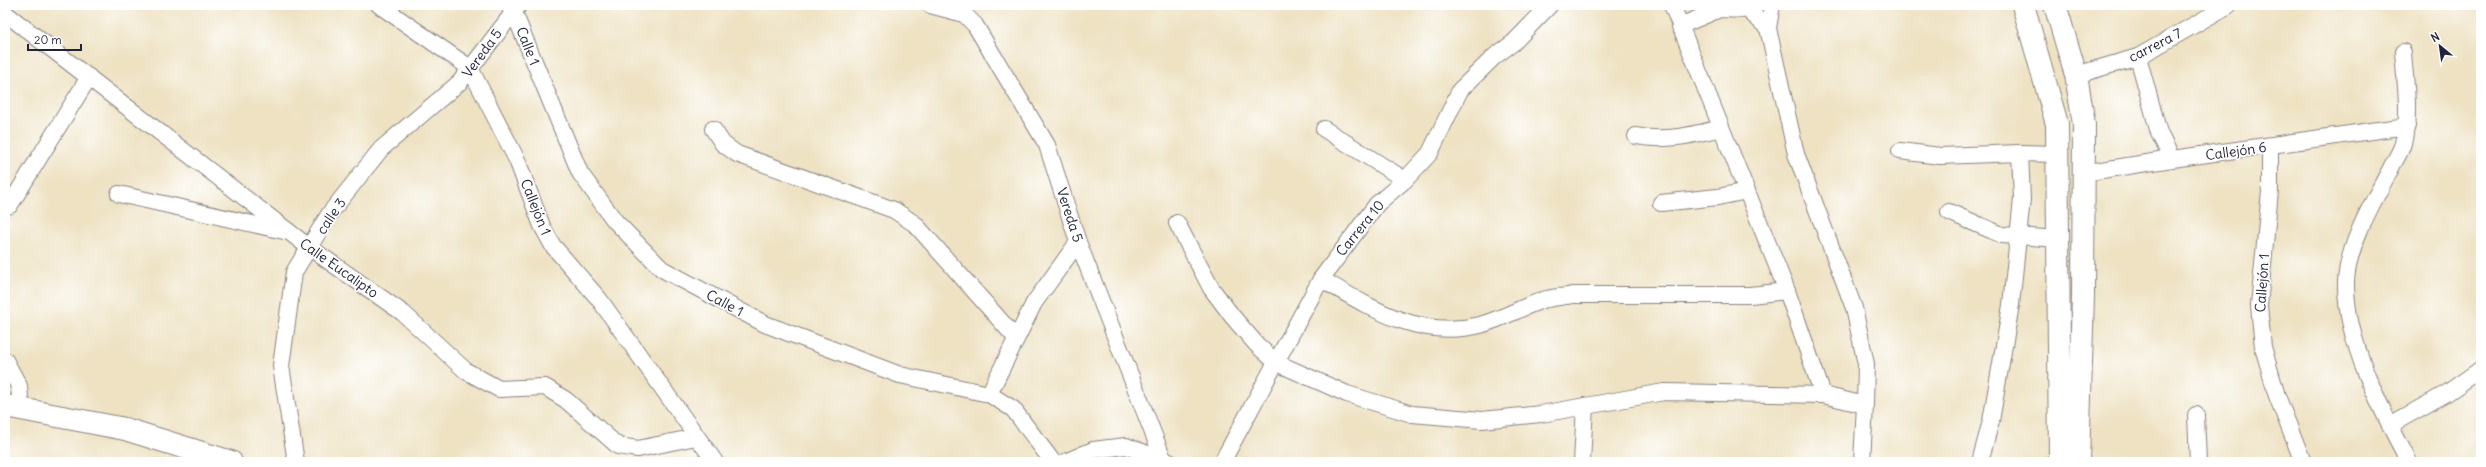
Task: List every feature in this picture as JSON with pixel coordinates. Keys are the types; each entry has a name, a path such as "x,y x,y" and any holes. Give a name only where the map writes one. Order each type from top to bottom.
{"main road":[{"path":"2023,5 2057,124 2060,238 2060,462"},
{"path":"2055,5 2076,75 2084,124 2083,295 2078,462"},
{"path":"13,407 125,429 231,462"}],"street":[{"name":"Callejón 1","path":"379,5 470,68 517,160 542,226 553,246 599,300 715,462"},
{"name":"Vereda 5","path":"930,5 966,10 1047,145 1078,242 1167,462"},
{"name":"Carrera 10","path":"1222,462 1277,363 1321,279 1377,204 1405,180 1430,152 1460,90 1495,56 1513,43 1550,5"},
{"path":"1672,5 1787,291 1822,395"},
{"path":"1772,5 1768,28 1796,154 1854,308 1866,364 1862,462"},
{"name":"carrera 7","path":"2076,75 2138,57 2229,5"},
{"name":"Vereda 5","path":"460,82 513,6"},
{"name":"Calle 1","path":"513,6 580,173 615,221 662,269 765,324 900,375 989,394 1013,409 1053,462"},
{"path":"1680,26 1720,9 1748,10 1768,28"},
{"name":"Calle Eucalipto","path":"5,13 290,233 403,313 466,371 499,389 545,387 566,400 618,446 638,449 696,437"},
{"path":"2403,52 2407,126 2403,145 2362,224 2351,257 2346,282 2349,313 2361,357 2390,425 2409,462"},
{"path":"2138,57 2159,133 2172,159"},
{"path":"5,207 10,205 89,78"},
{"name":"calle 3","path":"296,462 281,366 294,272 330,213 381,149 460,82"},
{"name":"Callejón 6","path":"2084,173 2407,126"},
{"path":"1636,136 1652,140 1668,139 1721,128"},
{"path":"713,129 723,144 737,154 894,210 910,221 1015,337"},
{"path":"1324,129 1405,180"},
{"name":"Callejón 1","path":"2270,146 2270,191 2259,306 2263,347 2277,396 2303,462"},
{"path":"1900,151 1940,156 2020,152 2058,154"},
{"path":"1980,462 1991,421 2010,313 2022,199 2020,152"},
{"path":"1661,203 1718,198 1747,191"},
{"path":"119,194 290,233"},
{"path":"1949,212 1988,231 2017,237 2060,238"},
{"path":"1177,223 1211,288 1232,316 1257,345 1277,363 1347,394 1412,414 1482,420 1541,414 1664,392 1822,395 1843,398 1865,405"},
{"path":"989,394 1015,337 1034,302 1078,242"},
{"path":"1321,279 1365,305 1403,323 1441,329 1480,325 1544,299 1573,295 1734,296 1787,291"},
{"path":"5,360 19,386 13,407"},
{"path":"2390,425 2447,393 2481,370"},
{"path":"1582,462 1585,406"},
{"path":"2196,415 2198,462"},
{"path":"1065,462 1093,450 1126,446 1167,462"}]}
